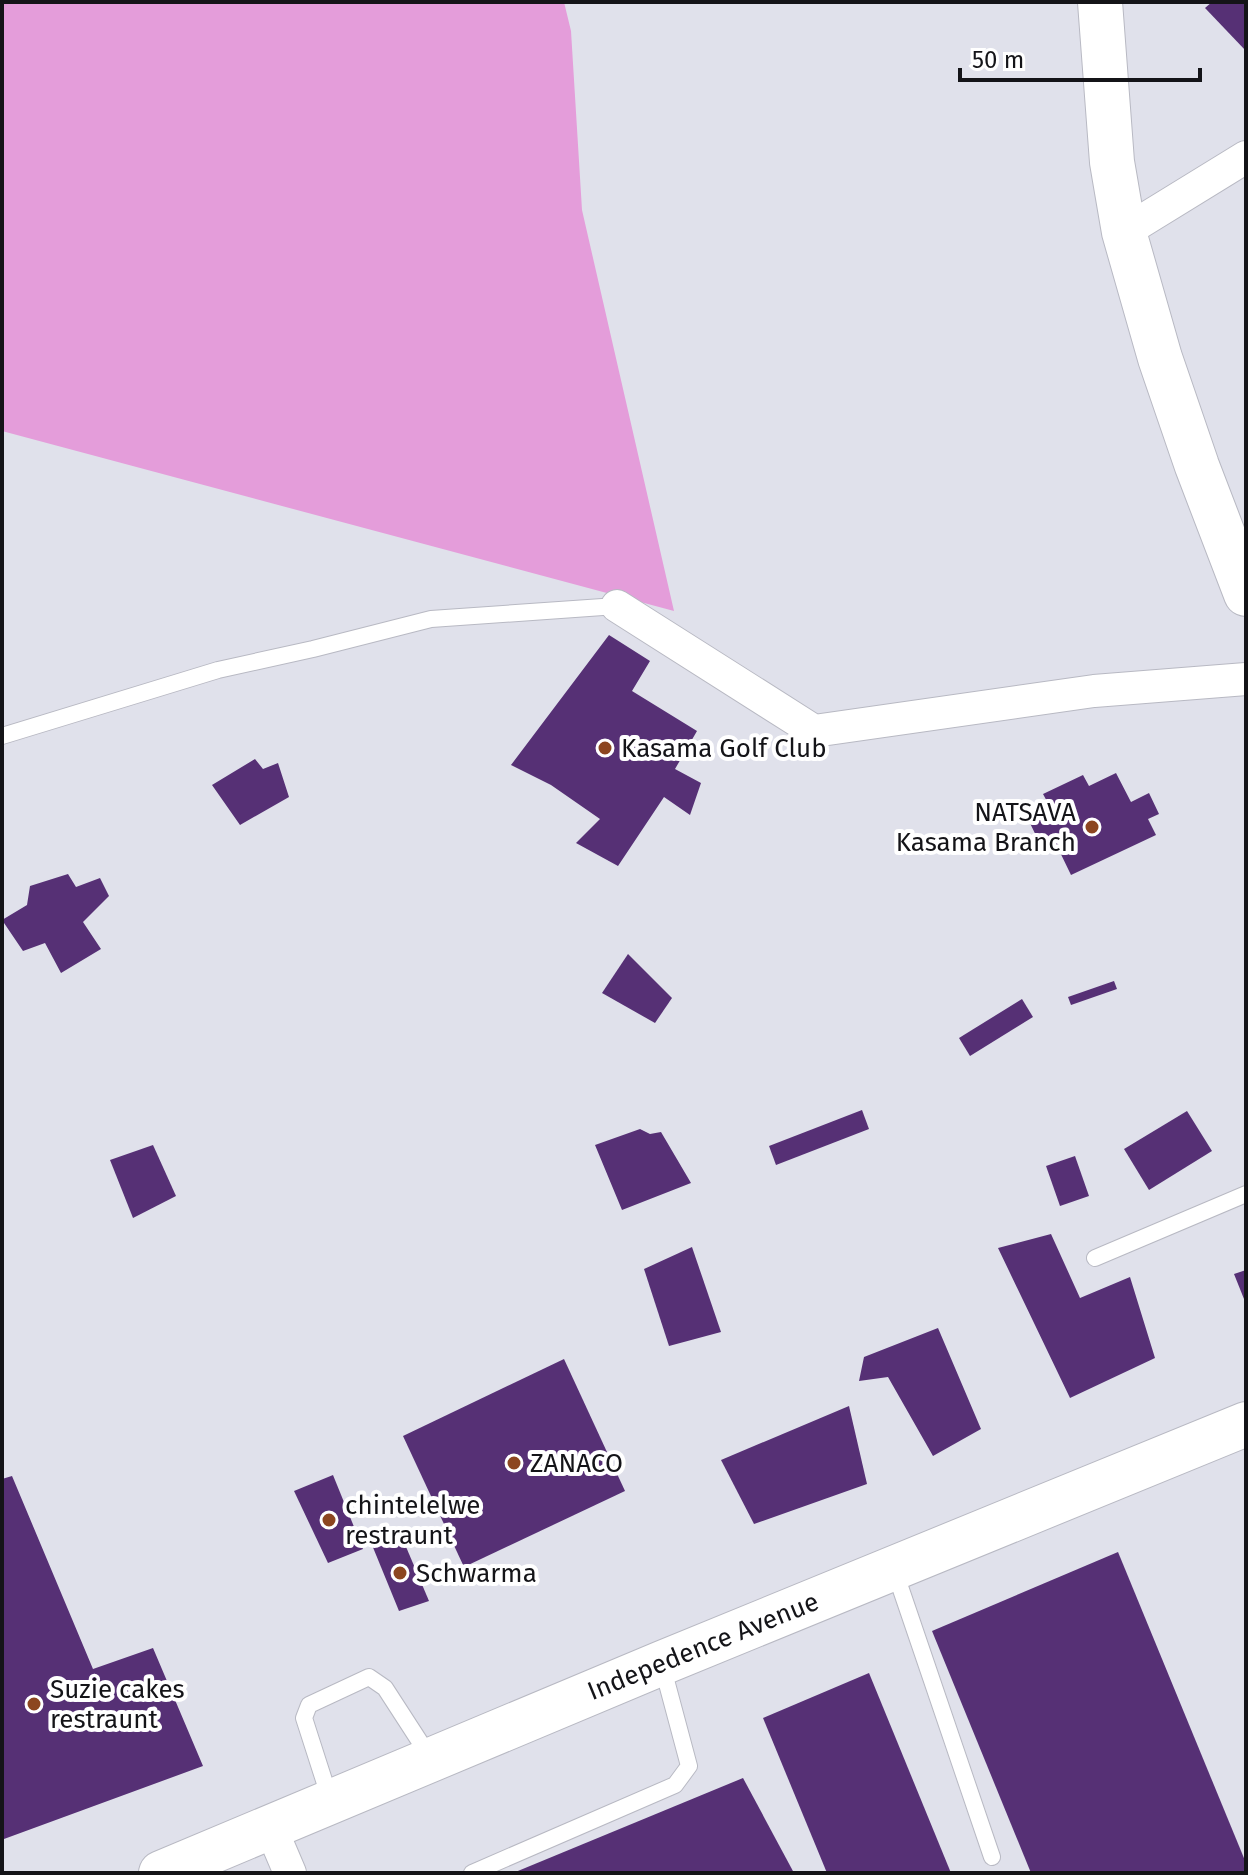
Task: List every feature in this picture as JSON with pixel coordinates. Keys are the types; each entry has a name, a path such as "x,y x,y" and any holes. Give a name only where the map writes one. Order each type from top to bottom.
{"main road":[{"path":"1100,2 1112,162 1124,232 1160,358 1192,453 1246,594"},
{"name":"Indepedence Avenue","path":"161,1873 662,1663 1246,1424"}],"street":[{"path":"1124,232 1246,157"},
{"path":"617,606 814,731 1094,691 1246,679"},
{"path":"270,1826 290,1873"}],"lane":[{"path":"2,736 218,670 431,619 617,606"},
{"path":"1095,1258 1246,1194"},
{"path":"893,1568 992,1857"},
{"path":"472,1873 675,1785 684,1777 689,1766 662,1663"},
{"path":"330,1801 304,1718 309,1705 369,1677 385,1688 431,1759"}],"shaded area":[{"path":"2,2 564,2 571,31 582,210 674,611 2,431"}],"building":[{"path":"1212,2 1246,2 1246,51 1205,8"},
{"name":"Kasama Golf Club","path":"609,635 650,661 632,691 697,731 675,769 701,783 690,815 664,797 618,866 576,843 600,819 551,785 511,765"},
{"path":"255,759 263,769 278,763 289,797 240,825 212,785"},
{"name":"NATSAVA Kasama Branch","path":"1116,773 1131,802 1149,793 1159,814 1148,819 1156,835 1071,875 1056,844 1043,850 1027,817 1050,807 1043,794 1083,775 1089,786"},
{"path":"68,874 76,887 100,878 109,896 83,922 101,949 61,973 45,943 23,951 2,920 27,905 30,886"},
{"path":"628,954 672,998 655,1023 602,993"},
{"path":"1114,981 1117,989 1071,1005 1068,997"},
{"path":"1022,999 1033,1017 970,1056 959,1038"},
{"path":"862,1110 869,1129 776,1165 769,1146"},
{"path":"1187,1111 1212,1151 1149,1190 1124,1149"},
{"path":"640,1129 650,1134 661,1132 691,1183 622,1210 595,1145"},
{"path":"153,1145 176,1196 133,1218 110,1160"},
{"path":"1075,1156 1089,1196 1060,1206 1046,1166"},
{"path":"1051,1234 1080,1298 1130,1277 1155,1358 1070,1398 998,1248"},
{"path":"692,1247 721,1332 669,1346 644,1269"},
{"path":"1246,1270 1246,1304 1234,1274"},
{"path":"938,1328 981,1429 933,1456 888,1377 859,1381 864,1357"},
{"name":"ZANACO","path":"564,1359 625,1491 464,1567 403,1436"},
{"path":"849,1406 867,1484 754,1524 721,1460"},
{"name":"chintelelwe restraunt","path":"333,1475 363,1549 328,1563 294,1491"},
{"path":"12,1476 93,1669 153,1648 203,1766 4,1839 2,1479"},
{"name":"Schwarma","path":"401,1535 429,1601 399,1611 372,1545"},
{"path":"1118,1552 1246,1863 1246,1873 1031,1873 932,1631"},
{"path":"869,1673 951,1873 827,1873 763,1718"},
{"path":"743,1778 794,1873 513,1873"}],"place":[{"name":"Kasama Golf Club","path":"605,748"},
{"name":"NATSAVA Kasama Branch","path":"1092,827"},
{"name":"ZANACO","path":"514,1463"},
{"name":"chintelelwe restraunt","path":"329,1520"},
{"name":"Schwarma","path":"400,1573"},
{"name":"Suzie cakes restraunt","path":"34,1704"}]}
